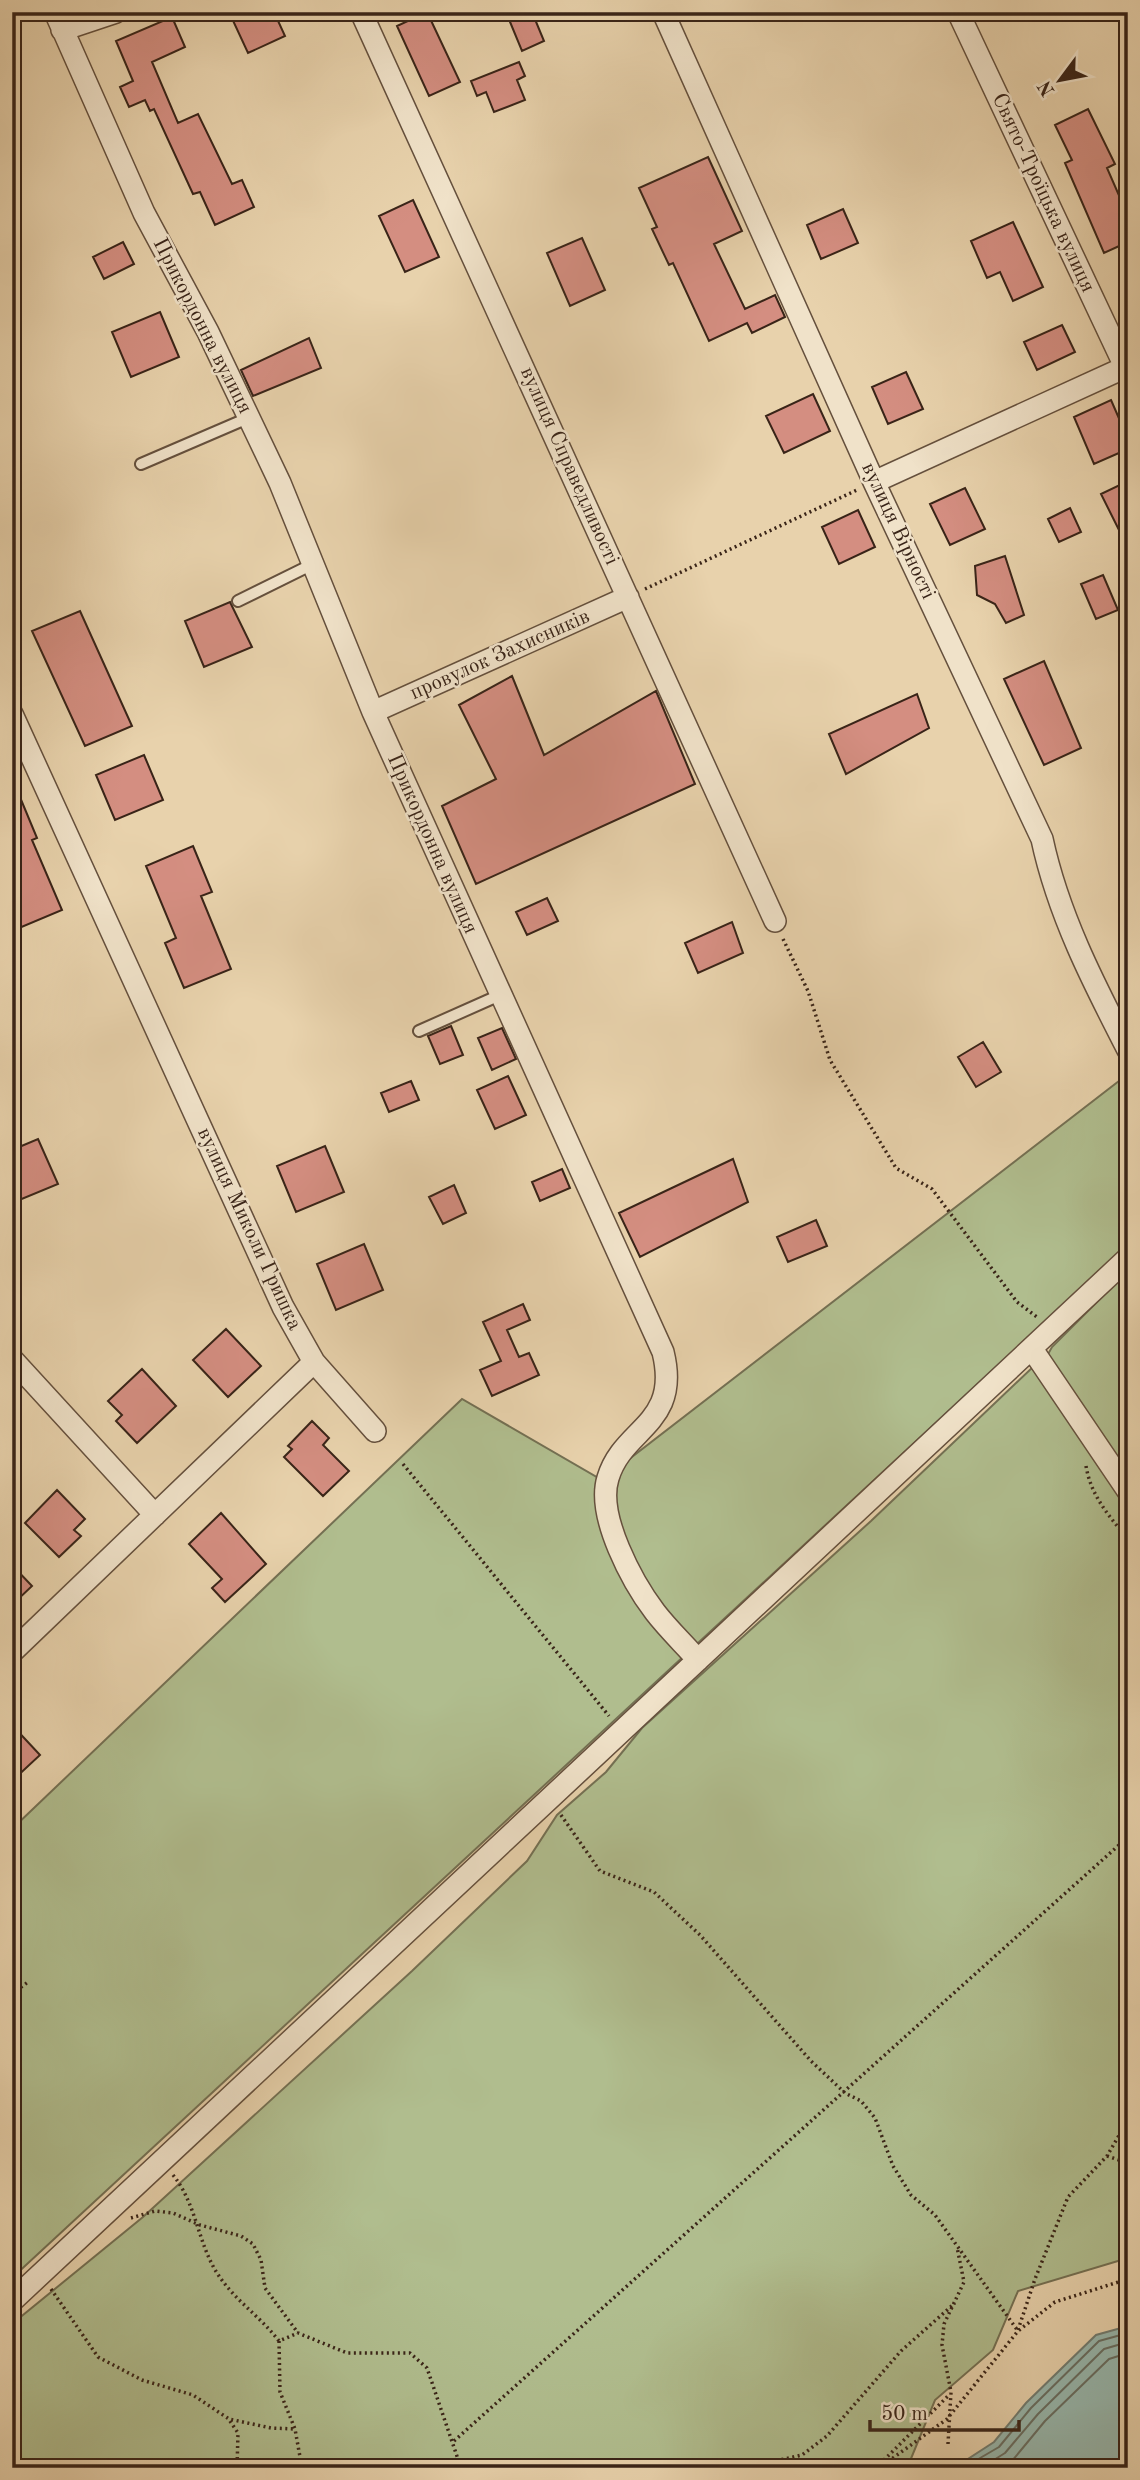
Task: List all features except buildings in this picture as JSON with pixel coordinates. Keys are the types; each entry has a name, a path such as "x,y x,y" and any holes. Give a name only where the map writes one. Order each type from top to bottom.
{"street":[{"path":"58,21 116,12"},
{"name":"вулиця Справедливості","path":"361,12 775,921"},
{"name":"вулиця Вірності","path":"663,12 874,482 1042,839 1051,881 1088,971 1128,1050"},
{"name":"Свято-Троїцька вулиця","path":"958,12 1127,368"},
{"name":"Прикордонна вулиця","path":"58,21 144,213 208,332 248,418 313,564 373,712 500,995 607,1223 663,1352 668,1373 664,1396 657,1413 617,1460 607,1479 608,1518 627,1567 655,1612 698,1660"},
{"path":"874,482 1127,368"},
{"name":"провулок Захисників","path":"373,712 628,597"},
{"name":"вулиця Миколи Гришка","path":"12,714 283,1307 314,1362 375,1431"},
{"path":"12,2301 1128,1258"},
{"path":"1032,1349 1128,1491"},
{"path":"12,1359 155,1515"},
{"path":"12,1652 314,1362"}],"lane":[{"path":"141,464 248,418"},
{"path":"239,601 313,564"},
{"path":"419,1031 500,995"}],"path":[{"path":"628,597 874,482"},
{"path":"775,921 808,992 830,1060 896,1168 932,1189 1017,1301 1052,1330"},
{"path":"1086,1429 1085,1460 1089,1484 1103,1509 1128,1539"},
{"path":"403,1464 622,1731"},
{"path":"552,1797 573,1835 600,1871 654,1892 700,1935 811,2061 845,2093 861,2101 875,2118 893,2166 911,2195 935,2216 1018,2331"},
{"path":"454,2441 1128,1837"},
{"path":"12,1994 28,1982"},
{"path":"1018,2331 1035,2279 1068,2197 1107,2156 1128,2120"},
{"path":"1107,2156 1128,2163"},
{"path":"162,2161 186,2191 200,2225 204,2247 217,2273 238,2300 265,2322 279,2341 280,2392 295,2429 302,2468"},
{"path":"98,2221 131,2218 155,2211 190,2218 200,2225 241,2236 253,2245 261,2260 265,2288 298,2333 347,2353 410,2353 427,2368 454,2441 460,2466"},
{"path":"948,2444 947,2419 951,2392 942,2346 944,2324 964,2282 955,2242"},
{"path":"41,2274 98,2357 142,2380 193,2395 229,2419 271,2428 295,2429"},
{"path":"877,2468 947,2419 1018,2331 1055,2302 1128,2279"},
{"path":"744,2468 802,2455 827,2436 856,2406 901,2351 954,2303"},
{"path":"279,2341 298,2333"},
{"path":"877,2468 937,2410 951,2392"},
{"path":"229,2419 238,2433 237,2468"}],"green space":[{"path":"1128,1074 1128,1245 12,2278 12,1829 462,1399 602,1480"},
{"path":"1128,1271 1128,1483 1047,1356 1052,1347"},
{"path":"1035,1365 1128,1503 1128,2258 1018,2291 993,2350 935,2400 910,2461 918,2462 926,2468 12,2468 12,2324 143,2217 412,1971 527,1861 557,1815 606,1772 642,1728 871,1521"}],"water":[{"path":"1128,2326 1128,2468 954,2468 994,2442 1026,2403 1096,2335"}]}
